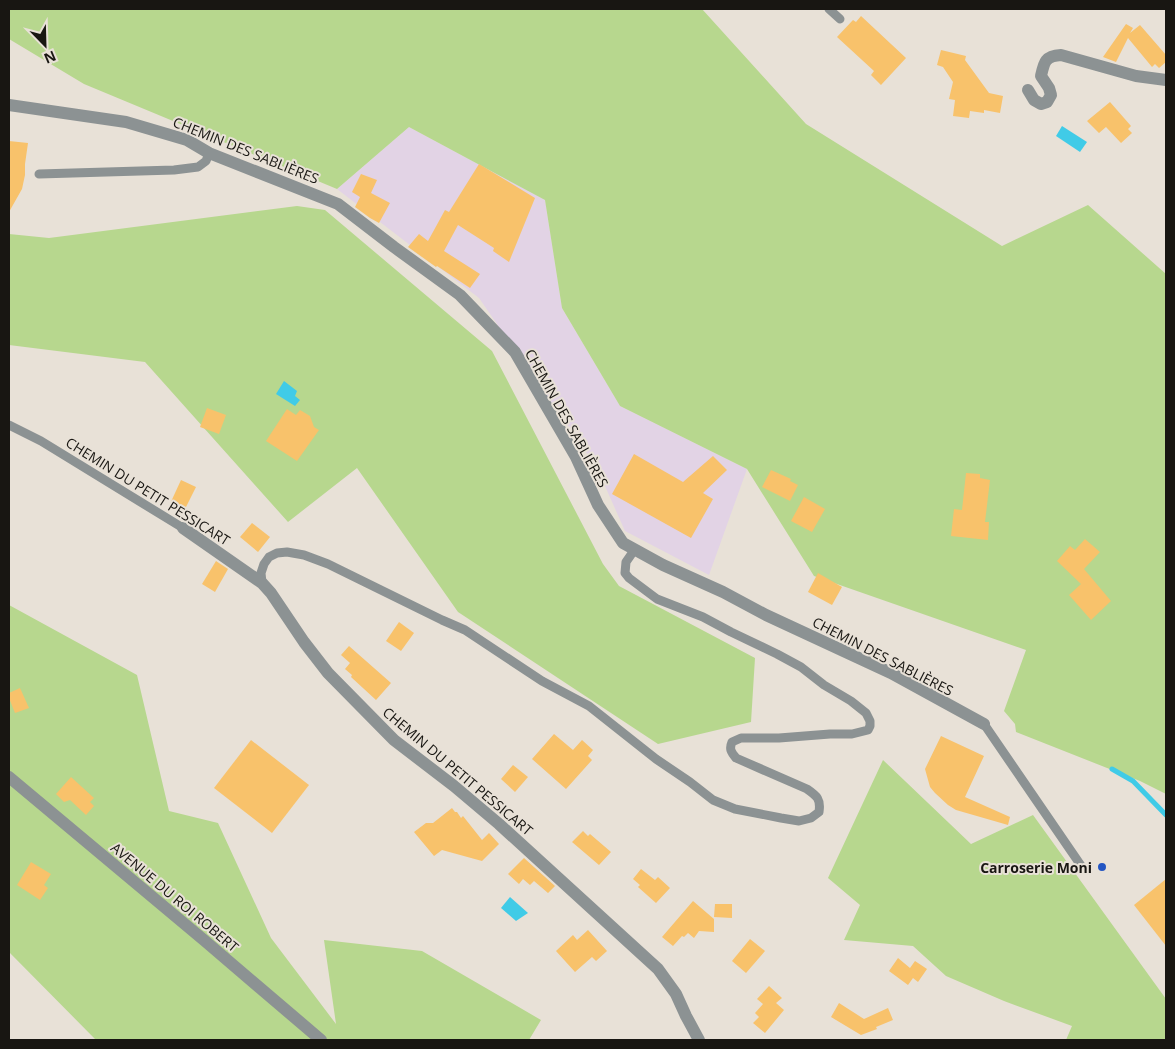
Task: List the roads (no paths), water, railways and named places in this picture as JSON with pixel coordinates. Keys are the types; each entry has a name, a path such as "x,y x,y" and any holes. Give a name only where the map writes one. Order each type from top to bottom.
{"street":[{"path":"1028,90 1034,100 1041,104 1048,102 1051,95 1041,76 1044,63 1052,56 1061,55 1136,76 1166,80"},
{"name":"CHEMIN DES SABLIÈRES","path":"9,105 126,122 187,140 209,152 338,204 460,295 515,352 576,457 598,505 623,543 663,565 723,592 766,615 891,673 984,724"},
{"name":"CHEMIN DU PETIT PESSICART","path":"183,528 262,583 328,673 394,740 454,786 499,824 658,969 676,994 699,1040"},
{"name":"AVENUE DU ROI ROBERT","path":"9,777 321,1040"}],"lane":[{"path":"829,9 840,19"},
{"path":"39,174 174,170 198,167 206,161 209,152"},
{"name":"CHEMIN DU PETIT PESSICART","path":"9,425 41,441 183,528"},
{"path":"262,583 261,573 264,564 277,553 287,552 304,555 328,564 465,630 542,681 589,706 656,759 713,800 735,809 781,818 799,821 811,818 819,812 820,804 817,796 807,789 736,758 731,751 732,742 741,738 779,738 862,732 868,730 870,726 866,713 851,701 824,686 800,667 777,654 704,617 657,598 636,584 625,573 624,568 635,549"},
{"path":"984,724 1082,867"}],"water":[{"path":"1062,126 1087,142 1080,152 1056,136"},
{"path":"284,381 297,391 295,396 300,400 295,406 276,394"},
{"path":"510,897 528,913 516,921 501,908"}],"waterway":[{"path":"1112,769 1133,781 1166,815"}],"place":[{"name":"Carroserie Moni","path":"1102,867"}]}
